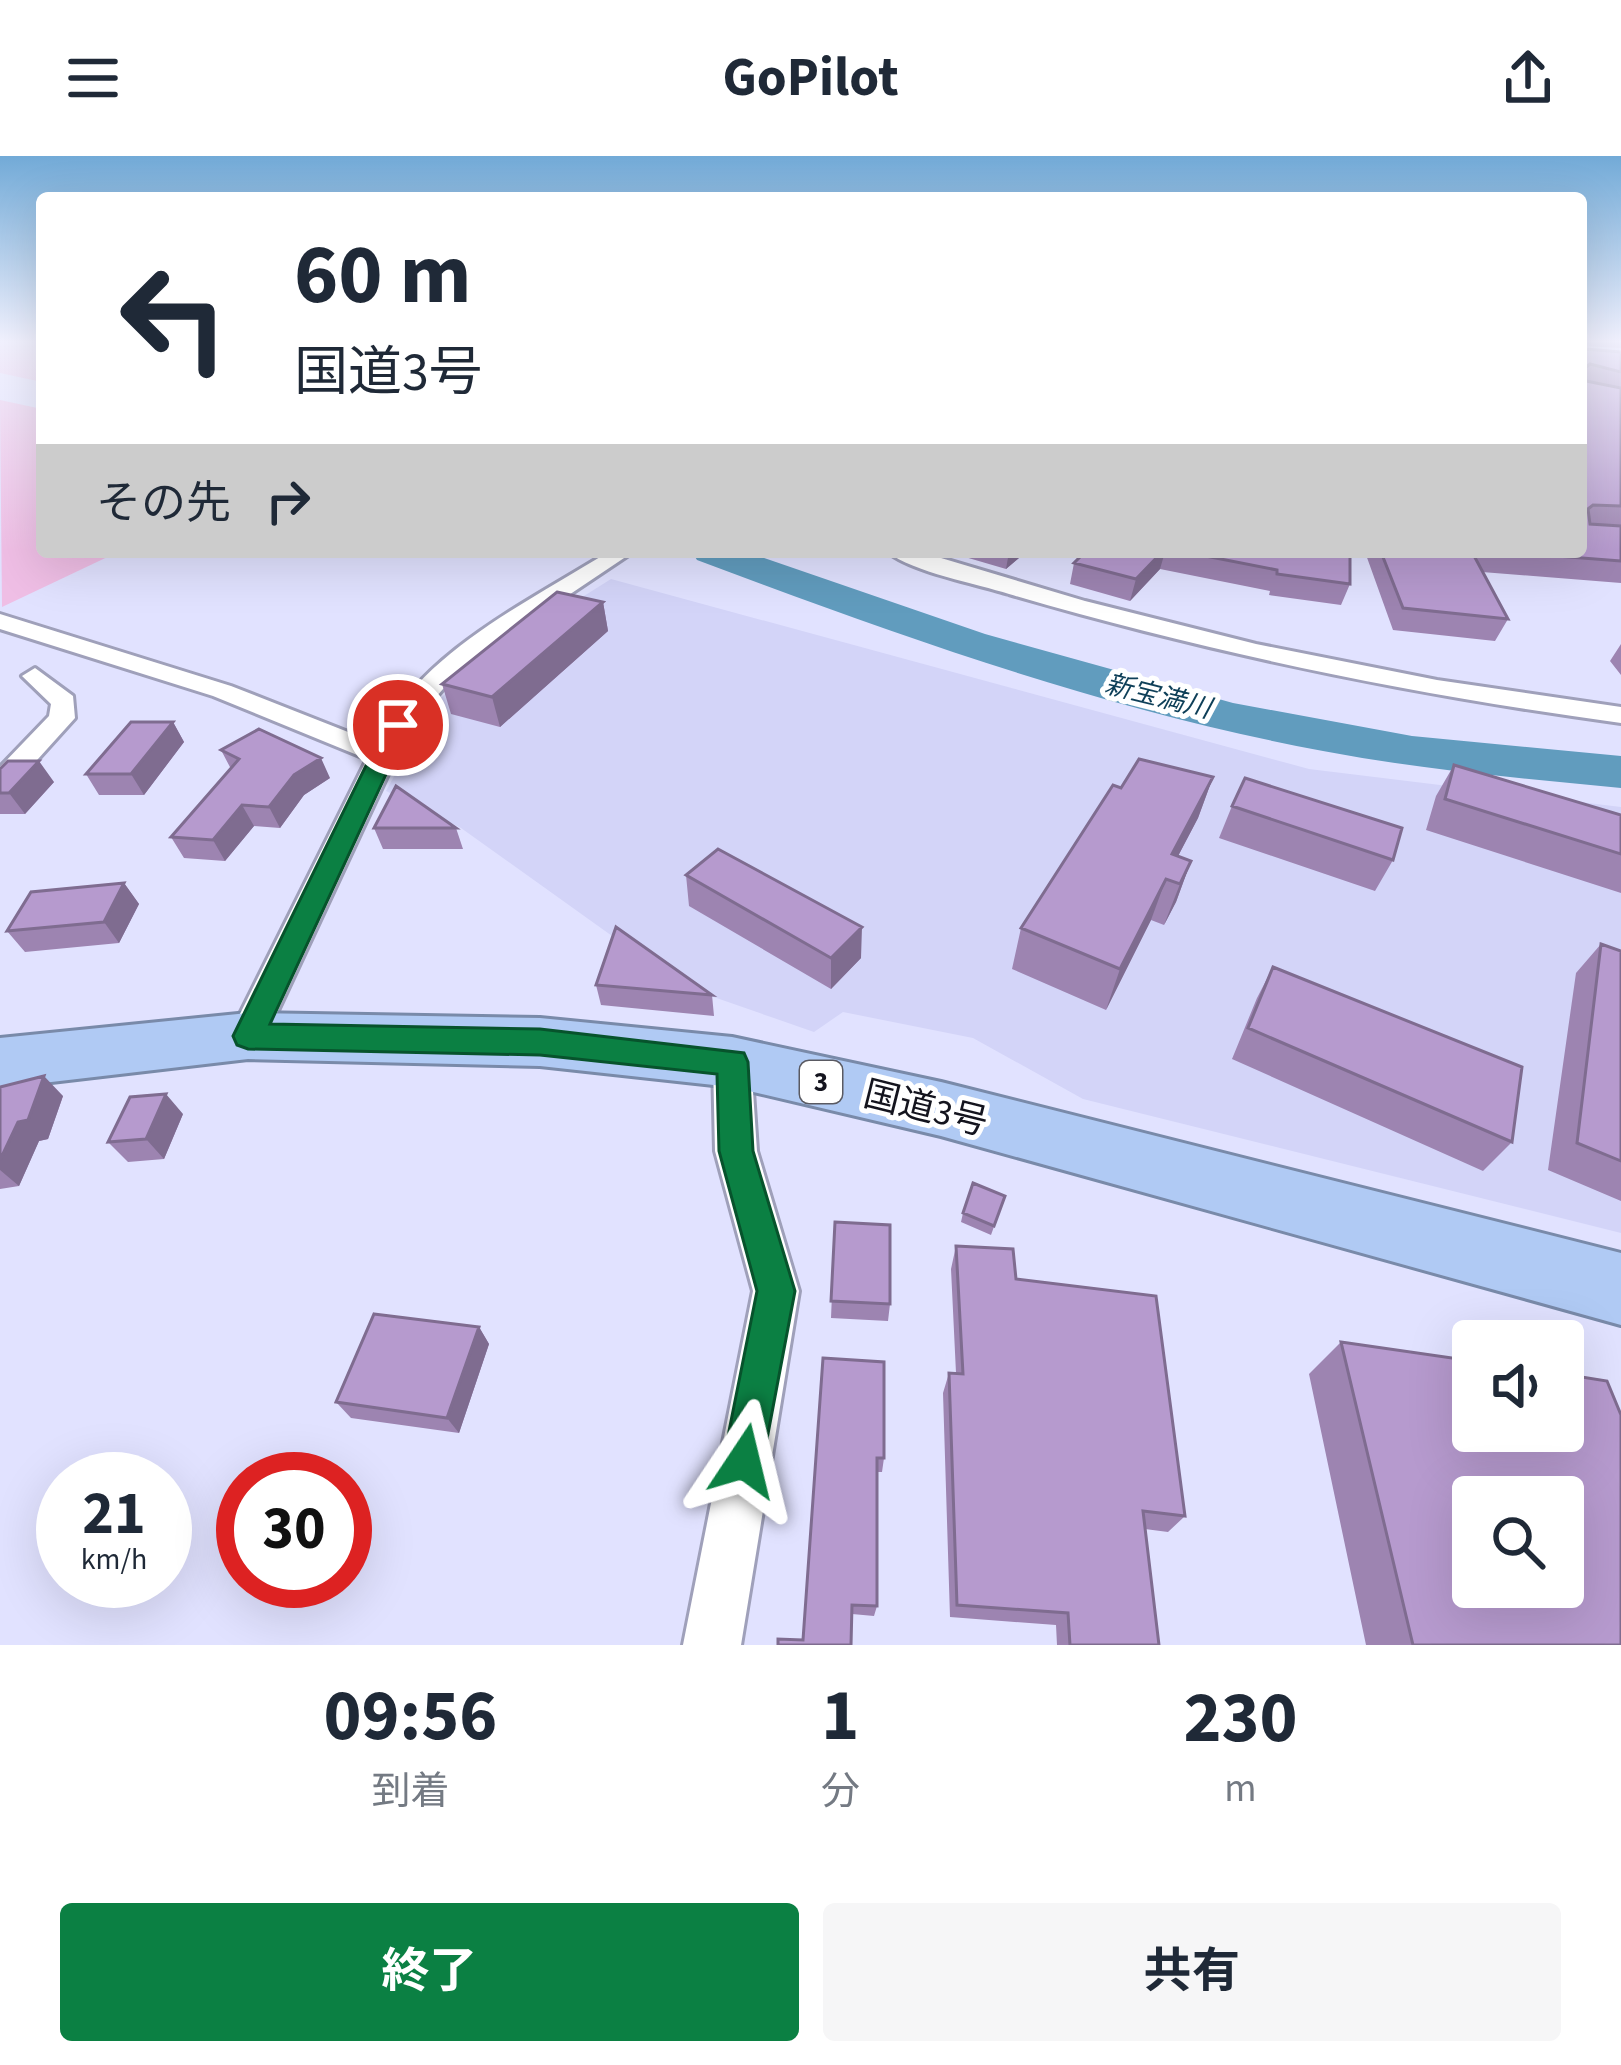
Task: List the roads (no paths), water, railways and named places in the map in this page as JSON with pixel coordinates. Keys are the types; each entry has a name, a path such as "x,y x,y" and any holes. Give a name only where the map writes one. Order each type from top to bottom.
{"highway":[{"name":"国道3号","path":"0,1063 248,1036 540,1042 732,1062 941,1109 1621,1289"}],"street":[{"path":"248,1036 398,725 454,661 612,558"},
{"path":"917,558 1045,600 1263,654 1387,680 1621,716"},
{"path":"0,621 222,691 381,755"},
{"path":"0,784 62,718 64,702 35,676"},
{"path":"712,1645 776,1291 736,1151 732,1062"}],"waterway":[{"name":"新宝満川","path":"728,558 1056,671 1233,718 1412,751 1621,772"}]}
